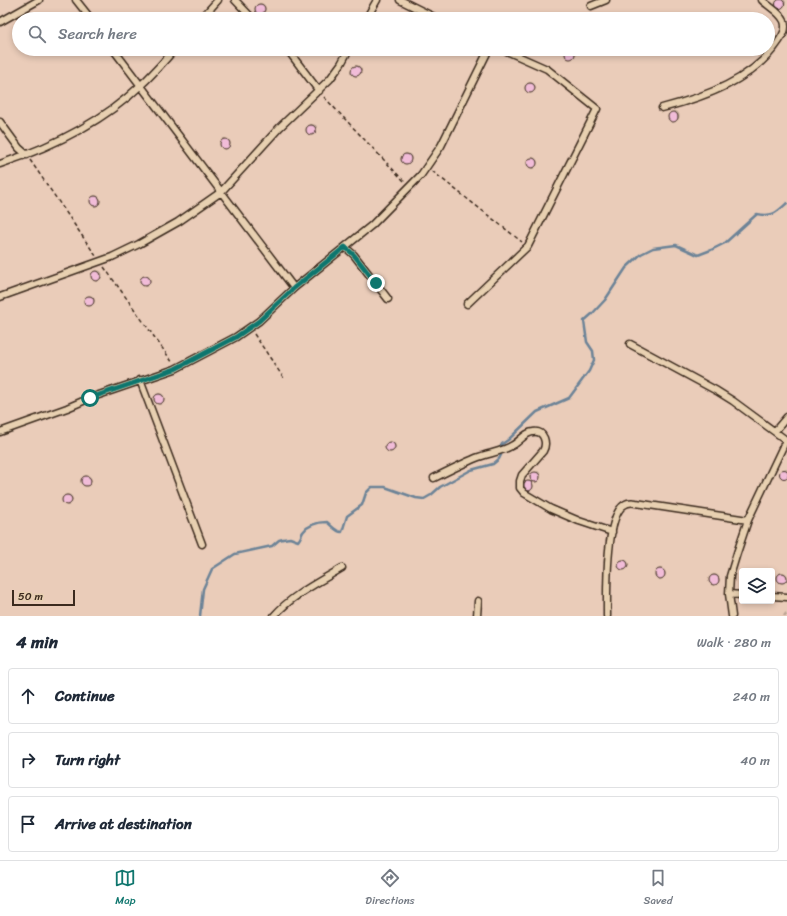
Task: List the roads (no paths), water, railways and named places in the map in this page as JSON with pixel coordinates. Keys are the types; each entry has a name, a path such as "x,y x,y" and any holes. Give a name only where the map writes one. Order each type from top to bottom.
{"street":[{"path":"18,12 39,0"},
{"path":"76,0 85,12"},
{"path":"207,12 218,0"},
{"path":"234,0 246,12"},
{"path":"370,12 377,0"},
{"path":"400,0 424,12"},
{"path":"591,6 606,0"},
{"path":"762,0 780,15 784,22 785,28 783,34 775,46"},
{"path":"0,22 12,15"},
{"path":"118,56 294,288"},
{"path":"0,164 26,155 62,139 95,121 141,86 169,56"},
{"path":"292,56 319,91"},
{"path":"0,297 112,257 178,222 221,192 280,127 330,79 345,56"},
{"path":"0,432 140,380 175,369 236,337 259,321 294,288 372,225 421,175 441,146 486,56"},
{"path":"467,304 528,246 597,109 547,69 518,56"},
{"path":"662,108 687,102 732,82 752,70 767,56"},
{"path":"0,122 18,148 26,155"},
{"path":"345,247 354,255 388,299"},
{"path":"630,344 717,391 786,440 748,520 730,576 729,594 732,616"},
{"path":"140,380 202,544"},
{"path":"775,431 787,417"},
{"path":"434,478 477,458 509,448 534,431 539,432 545,440 546,447 522,475 520,488 524,493 551,509 579,521 612,532"},
{"path":"607,616 607,576 612,532 619,510 623,505 628,502 748,520"},
{"path":"274,616 290,600 342,568"},
{"path":"729,594 739,595"},
{"path":"775,596 787,597"},
{"path":"477,616 478,601"}],"waterway":[{"path":"500,448 502,444 537,412 569,398 589,371 594,360 593,351 587,342 584,321 605,300 626,268 641,254 653,248 676,245 698,255 725,243 757,214 767,215 774,213 787,203"},
{"path":"200,616 203,589 212,569 235,554 272,546 279,540 283,539 290,538 298,541 305,529 317,523 327,522 336,530 342,532 347,516 362,505 366,493 372,487 385,487 416,498 424,499 440,487 471,470 493,464 501,455"}]}
